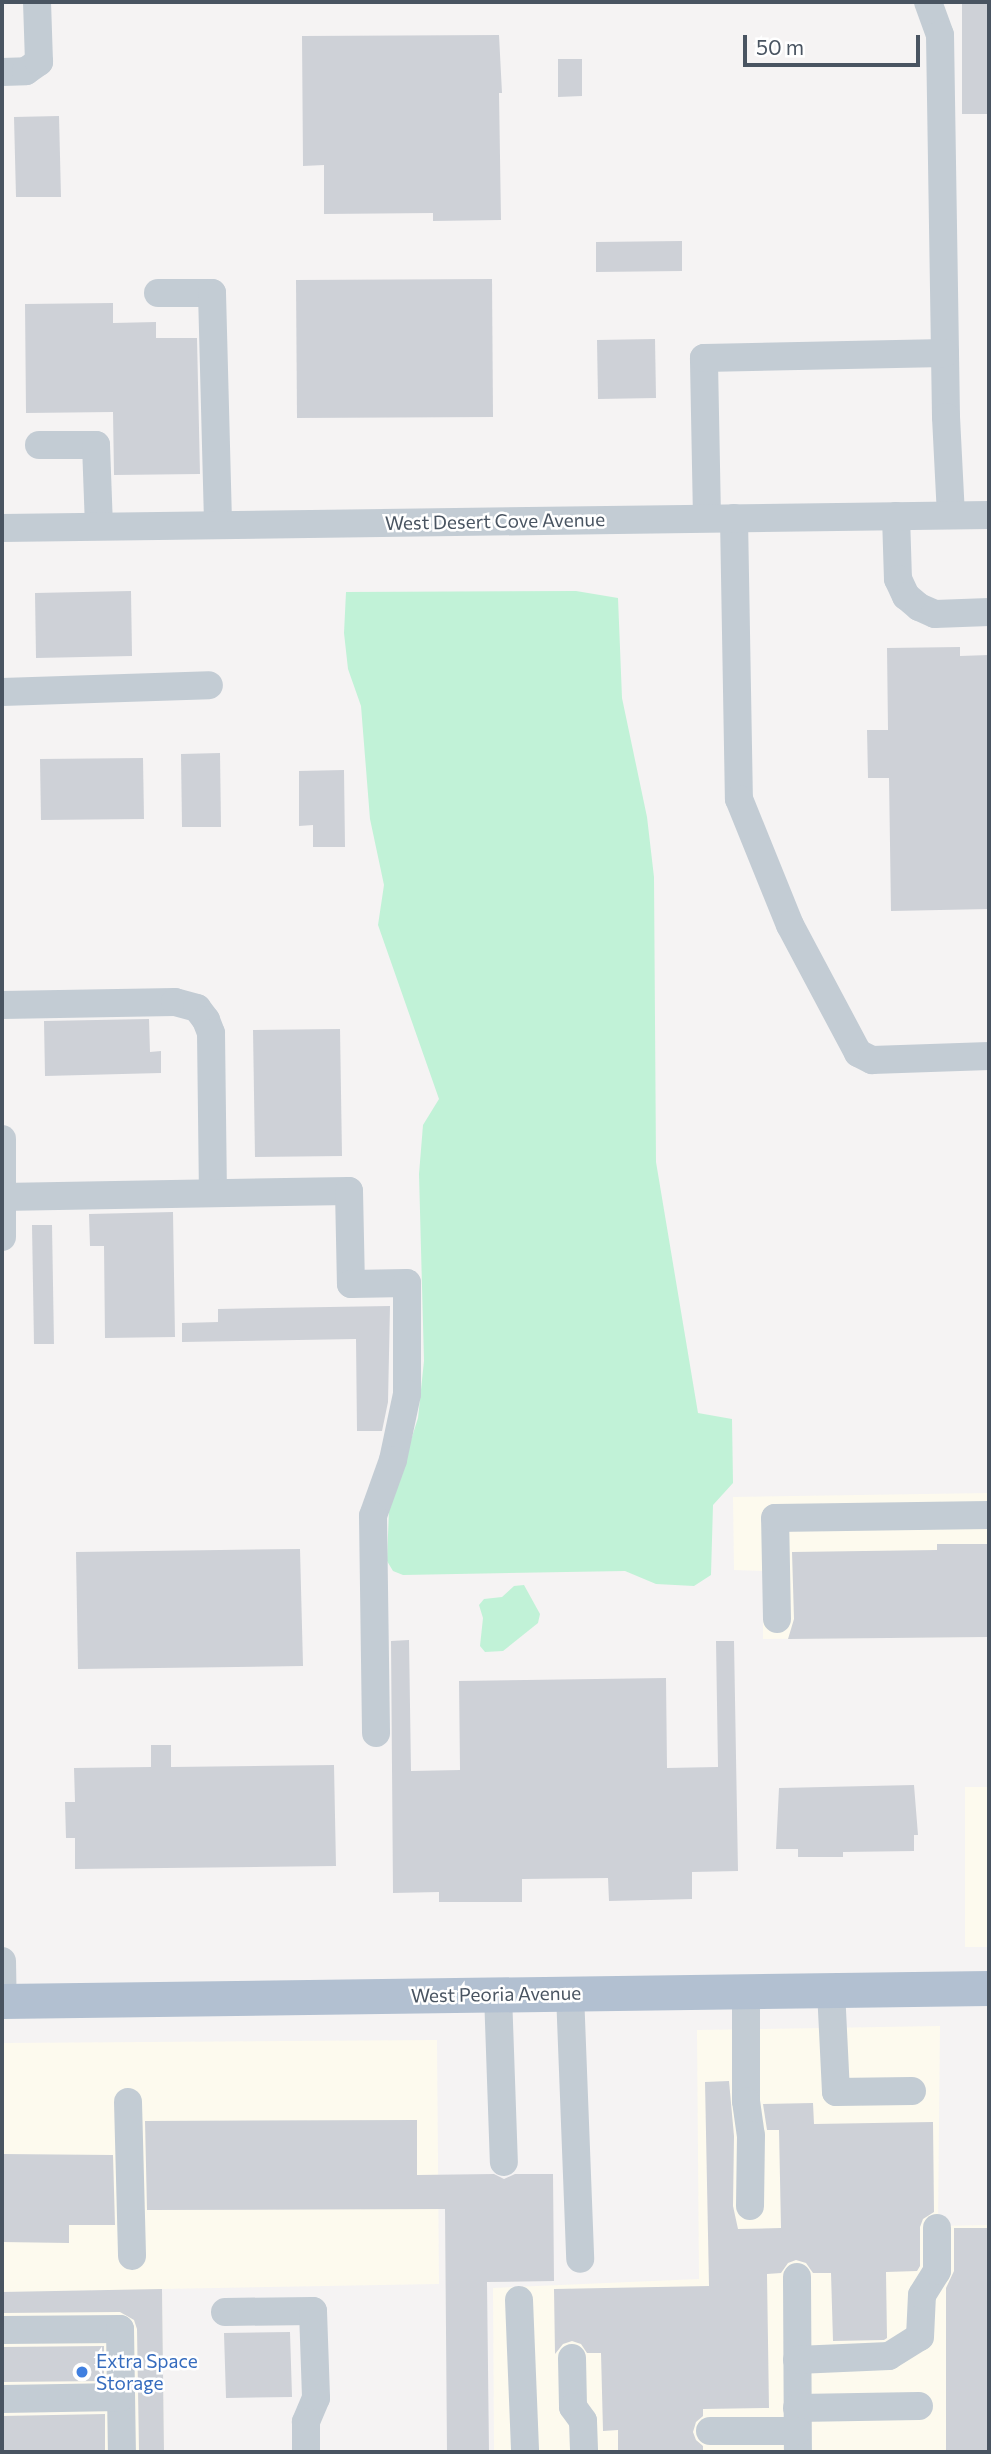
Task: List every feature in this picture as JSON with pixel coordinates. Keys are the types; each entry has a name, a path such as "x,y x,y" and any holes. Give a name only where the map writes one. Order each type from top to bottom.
{"main road":[{"name":"West Peoria Avenue","path":"2,2000 989,1988"}],"street":[{"path":"2,72 26,71 39,62 37,2"},
{"path":"928,2 940,35 945,353 951,515"},
{"path":"158,293 212,293 218,525"},
{"path":"945,353 704,358 721,518 739,799 790,925 858,1053 872,1059 989,1056"},
{"path":"39,445 96,445 99,526"},
{"name":"West Desert Cove Avenue","path":"2,528 989,515"},
{"path":"897,516 898,579 906,596 919,607 935,614 989,612"},
{"path":"2,692 209,685"},
{"path":"2,1005 175,1002 197,1008 211,1033 213,1193"},
{"path":"2,1139 2,1237"},
{"path":"3,1197 349,1191 351,1284 407,1283 407,1394 393,1460 373,1516 376,1733"},
{"path":"777,1619 775,1518 989,1515"},
{"path":"2,1961 2,2000"},
{"path":"831,1990 836,2092 912,2091"},
{"path":"746,1991 746,2101 751,2135 750,2206"},
{"path":"570,1993 580,2259"},
{"path":"498,1994 504,2162"},
{"path":"128,2102 132,2256"},
{"path":"797,2360 889,2356 920,2337 922,2295 937,2271 937,2228"},
{"path":"797,2277 797,2430"},
{"path":"519,2300 525,2452"},
{"path":"225,2312 313,2311 316,2398 306,2422 306,2452"},
{"path":"2,2330 120,2329 122,2452"},
{"path":"572,2358 573,2407 583,2421 584,2452"},
{"path":"2,2399 121,2397"},
{"path":"710,2431 797,2430 919,2406"}],"shaded area":[{"path":"989,1493 989,1637 763,1639 763,1571 734,1570 733,1497"},
{"path":"965,1787 989,1787 989,1947 965,1947"},
{"path":"940,2026 938,2226 989,2225 989,2452 494,2452 493,2288 699,2279 697,2030"},
{"path":"437,2040 439,2284 162,2289 164,2452 2,2452 2,2043"}],"green space":[{"path":"576,591 618,598 622,698 647,817 654,877 656,1162 698,1413 732,1419 733,1483 713,1505 711,1575 694,1586 656,1584 625,1571 403,1575 393,1571 387,1561 389,1509 418,1418 424,1361 419,1174 423,1125 439,1099 378,925 384,885 370,819 361,706 348,669 344,633 346,592"},
{"path":"524,1585 540,1614 538,1623 503,1651 485,1652 480,1646 483,1618 479,1605 484,1599 502,1597 514,1586"}],"building":[{"path":"962,2 989,2 989,114 962,114"},
{"path":"499,35 502,93 499,93 501,220 433,221 433,213 324,214 324,165 303,166 302,36"},
{"path":"558,59 582,59 582,96 558,97"},
{"path":"59,116 61,197 16,197 14,117"},
{"path":"682,241 682,271 596,272 596,242"},
{"path":"492,279 493,417 297,418 296,280"},
{"path":"113,303 113,323 156,322 156,338 197,338 200,474 114,475 113,412 26,413 25,304"},
{"path":"655,339 656,398 598,399 597,340"},
{"path":"131,591 132,656 36,658 35,593"},
{"path":"960,647 960,656 989,655 989,909 891,911 889,778 868,778 867,730 888,730 887,648"},
{"path":"220,753 221,827 182,827 181,754"},
{"path":"143,758 144,819 41,820 40,759"},
{"path":"344,770 345,847 313,847 313,825 299,826 299,771"},
{"path":"149,1019 150,1052 161,1051 161,1073 45,1076 44,1021"},
{"path":"340,1029 342,1156 255,1157 253,1030"},
{"path":"173,1212 175,1337 105,1338 104,1246 90,1246 89,1214"},
{"path":"32,1225 52,1225 54,1344 34,1344"},
{"path":"390,1306 388,1402 382,1431 357,1431 356,1339 182,1342 182,1323 218,1322 218,1309"},
{"path":"937,1544 989,1544 989,1637 788,1639 794,1619 792,1552 937,1550"},
{"path":"300,1549 303,1666 78,1669 76,1552"},
{"path":"409,1640 411,1771 460,1770 459,1681 666,1678 667,1768 718,1767 716,1641 734,1641 738,1871 692,1872 692,1899 609,1901 608,1878 522,1879 522,1902 439,1902 439,1892 393,1893 391,1641"},
{"path":"151,1745 171,1745 171,1767 334,1765 336,1866 75,1869 75,1838 66,1838 65,1802 75,1802 74,1768 151,1767"},
{"path":"914,1785 918,1835 914,1835 914,1851 843,1852 843,1857 798,1857 798,1849 776,1849 779,1788"},
{"path":"729,2081 734,2136 733,2206 738,2229 781,2228 779,2130 767,2130 763,2104 813,2103 814,2124 933,2122 934,2212 923,2219 920,2227 920,2266 917,2271 886,2272 887,2338 884,2340 833,2341 831,2273 813,2273 806,2263 796,2260 788,2263 781,2273 767,2274 769,2408 703,2409 703,2416 696,2422 693,2432 696,2440 703,2446 703,2452 618,2452 618,2430 603,2431 601,2353 587,2353 581,2344 572,2341 563,2344 555,2354 554,2289 709,2286 705,2082"},
{"path":"417,2120 417,2175 494,2174 504,2179 515,2174 553,2174 554,2281 487,2282 489,2452 447,2452 445,2209 147,2210 145,2121"},
{"path":"2,2154 113,2155 115,2225 69,2225 69,2243 2,2242"},
{"path":"954,2228 989,2228 989,2451 946,2451 946,2288 954,2271"},
{"path":"162,2289 164,2452 139,2452 137,2329 134,2320 120,2312 2,2313 2,2292"},
{"path":"290,2332 292,2397 226,2398 224,2333"},
{"path":"104,2346 104,2381 2,2382 2,2347"},
{"path":"105,2414 105,2452 2,2452 2,2416"}],"place":[{"name":"Extra Space Storage","path":"82,2372"}]}
